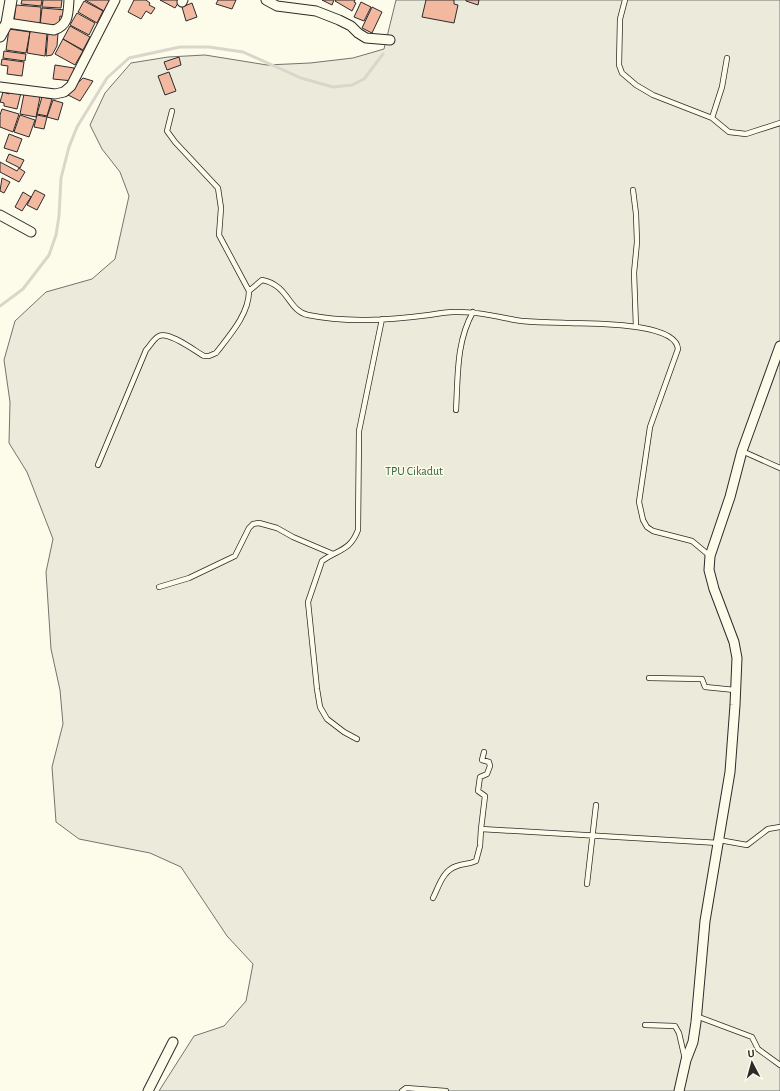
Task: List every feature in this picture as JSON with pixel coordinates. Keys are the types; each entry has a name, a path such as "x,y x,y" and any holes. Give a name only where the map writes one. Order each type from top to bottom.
{"street":[{"path":"0,36 7,23 11,0"},
{"path":"7,23 54,30 61,28 67,20 69,0"},
{"path":"0,87 55,94 64,92 71,86 115,0"},
{"path":"266,0 277,6 316,11 327,15 352,26 358,33 366,38 390,40"},
{"path":"0,215 31,232"},
{"path":"679,1091 686,1060 693,1042 705,921 730,772 737,658 734,642 714,589 709,570 710,556 730,497 742,451 780,346"},
{"path":"148,1091 173,1042"}],"lane":[{"path":"625,0 620,19 619,65 622,73 653,95 712,118 729,132 746,134 780,123"},
{"path":"712,118 722,87 728,58"},
{"path":"98,465 146,350 156,338 163,335 174,338 204,356 209,356 216,353 245,311 249,299 248,291 219,235 221,208 218,188 175,142 167,131 172,111"},
{"path":"633,190 637,242 634,273 636,327"},
{"path":"248,291 262,280 272,282 282,290 296,309 301,313 336,318 382,320 452,312 473,312 517,320 636,327 663,333 672,338 677,343 678,349 650,427 639,502 643,520 647,527 653,531 692,541 710,556"},
{"path":"456,410 462,335 473,312"},
{"path":"357,739 344,732 327,719 320,707 308,602 322,561 333,554 348,548 354,542 358,530 359,431 382,320"},
{"path":"742,451 780,468"},
{"path":"159,587 176,583 235,556 253,524 260,523 277,528 293,538 333,554"},
{"path":"649,678 702,679 705,687 735,690"},
{"path":"433,898 446,871 458,865 467,865 476,861 480,846 485,796 478,791 480,777 487,774 490,766 489,762 482,760 484,752"},
{"path":"587,884 594,835 596,805"},
{"path":"481,829 719,841 747,845 768,829 780,827"},
{"path":"696,1016 752,1036 758,1049 780,1065"},
{"path":"646,1025 675,1026 679,1033 686,1060"},
{"path":"402,1091 406,1088 446,1091"}],"green space":[{"name":"TPU Cikadut","path":"396,0 780,0 780,1091 159,1091 194,1036 224,1026 246,1001 253,964 227,936 181,867 150,853 79,839 56,822 52,767 63,724 60,690 51,649 46,572 53,539 27,472 9,443 10,402 4,360 15,321 46,292 92,279 115,259 129,196 120,172 102,149 90,125 105,93 131,63 168,57 205,55 267,65 310,63 353,58 384,49"}],"building":[{"path":"22,0 42,0 41,6 21,4"},
{"path":"43,0 62,0 61,8 42,7"},
{"path":"85,0 110,0 104,11"},
{"path":"134,0 146,0 150,3 149,5 155,8 151,14 146,11 141,19 128,12"},
{"path":"160,0 180,0 175,8"},
{"path":"218,0 236,0 232,9 216,4"},
{"path":"322,0 334,0 332,5"},
{"path":"355,0 354,2 356,3 352,11 335,1"},
{"path":"426,0 454,0 454,4 458,5 454,23 422,17"},
{"path":"479,0 478,5 466,1"},
{"path":"84,1 103,11 97,23 78,12"},
{"path":"361,2 371,7 364,21 354,17"},
{"path":"192,3 197,17 186,21 182,7"},
{"path":"16,5 41,7 40,24 14,21"},
{"path":"372,7 382,12 372,33 362,28"},
{"path":"42,8 66,10 65,17 60,16 59,26 40,25"},
{"path":"77,13 95,23 89,35 70,25"},
{"path":"70,26 90,37 83,50 63,39"},
{"path":"9,29 30,32 26,53 6,50"},
{"path":"30,31 47,33 45,56 27,53"},
{"path":"48,33 58,33 57,46 52,55 46,56"},
{"path":"63,39 83,51 75,65 55,54"},
{"path":"4,51 26,54 25,61 3,58"},
{"path":"179,57 181,65 167,70 164,62"},
{"path":"2,59 24,62 22,76 7,74 8,66 1,65"},
{"path":"55,65 74,68 73,81 53,79"},
{"path":"169,72 176,91 165,95 158,76"},
{"path":"83,78 93,81 80,101 66,94"},
{"path":"9,90 21,93 17,109 4,106 4,103 0,102 3,92 9,94"},
{"path":"24,94 40,97 36,117 20,114"},
{"path":"42,97 52,99 47,116 37,114"},
{"path":"53,100 63,103 58,120 47,117"},
{"path":"2,109 19,114 13,132 0,127 0,115"},
{"path":"20,115 35,120 29,137 14,132"},
{"path":"37,115 47,117 44,129 34,127"},
{"path":"9,134 22,139 17,152 4,148"},
{"path":"9,154 24,160 20,168 6,161"},
{"path":"0,162 17,171 19,168 25,172 19,182 0,172"},
{"path":"2,178 10,182 4,193 0,191"},
{"path":"35,190 45,195 37,210 27,205"},
{"path":"23,192 31,197 22,211 15,207"}],"waterway":[{"path":"0,306 23,289 49,255 56,235 59,216 61,178 69,147 77,127 107,78 129,58 180,47 209,47 243,52 301,78 333,87 352,85 364,79 383,54"}]}
